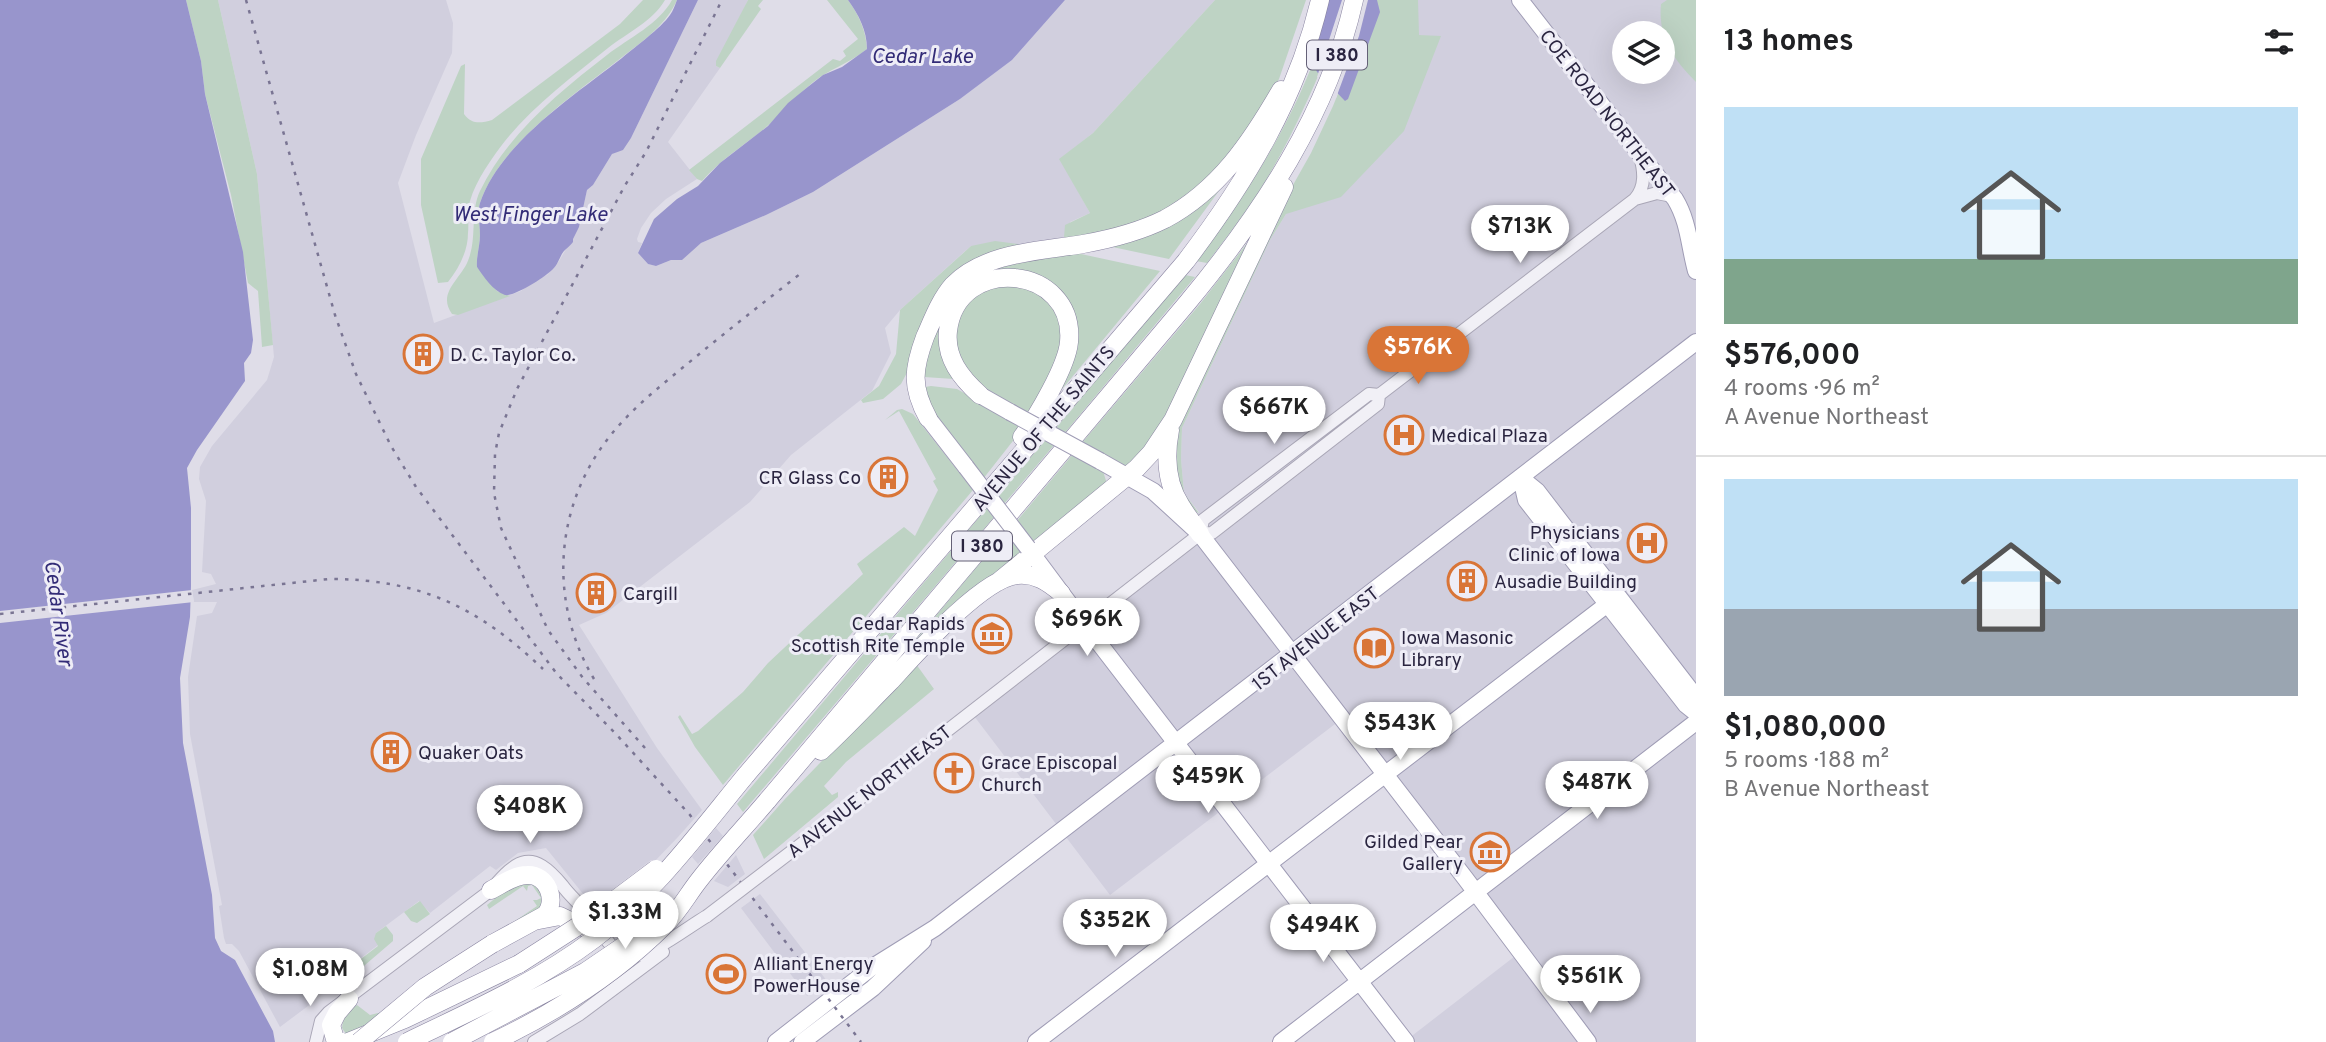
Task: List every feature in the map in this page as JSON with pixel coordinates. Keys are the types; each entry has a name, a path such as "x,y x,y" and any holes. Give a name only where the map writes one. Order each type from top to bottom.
{"highway":[{"name":"AVENUE OF THE SAINTS","path":"407,1042 517,988 596,938 631,906 687,847 1214,223 1258,156 1282,110 1303,58 1320,0"},
{"name":"AVENUE OF THE SAINTS","path":"771,796 1227,255 1264,203 1316,109 1338,54 1354,0"},
{"path":"928,418 916,390 916,364 936,312 958,281 982,266 1004,258 1116,237 1149,226 1180,209 1208,190 1230,168 1303,58"},
{"path":"771,796 837,736 948,621 998,582 1030,551 1127,476 1151,453 1173,420 1267,227 1316,109"},
{"path":"953,535 1026,433 1067,354 1069,336 1063,311 1052,295 1035,283 1017,277 996,278 974,288 956,307 948,332 949,351 962,377 980,395"},
{"path":"1173,420 1167,448 1171,485 1179,504 1200,534"},
{"path":"998,582 1011,576 1030,576 1041,579 1061,593"},
{"name":"I 380","path":"452,1042 545,994 621,949 700,879 771,796"},
{"path":"361,1042 530,957 592,917 687,847"},
{"path":"491,890 523,875 541,879 549,891 551,904 538,920"},
{"path":"493,1042 563,1005 605,976 666,925 700,879"},
{"path":"361,1042 425,987 492,944 538,920 560,916 587,929"},
{"path":"342,1042 335,1039 331,1025 349,999"},
{"path":"348,1042 405,1019"}],"main road":[{"name":"COE ROAD NORTHEAST","path":"1520,0 1680,208 1688,228 1690,252 1696,271"},
{"name":"1ST AVENUE EAST","path":"776,1042 871,968 932,931 1696,342"},
{"path":"980,395 1162,498 1200,534 1386,774 1588,1042"},
{"path":"928,418 1406,1042"},
{"path":"1521,478 1537,491 1686,705 1696,713"},
{"path":"1612,601 1696,697"},
{"path":"1037,1042 1612,601"},
{"path":"1280,1042 1696,722"},
{"name":"1ST AVENUE EAST","path":"802,1042 873,988 932,931"}],"street":[{"path":"1635,199 1641,190 1643,178 1639,155"},
{"path":"1635,199 1657,192 1672,196"},
{"name":"A AVENUE NORTHEAST","path":"534,1042 621,985 706,916 1200,534 1212,533 1378,404 1379,395 1635,199"},
{"path":"316,1042 325,1016 491,890 516,865 529,862 546,867 616,950 629,956 643,955 654,950 706,916"},
{"path":"567,893 587,929 618,969 621,985"}],"shaded area":[{"path":"218,0 446,0 453,23 452,53 398,183 434,323 521,291 547,275 559,261 579,227 587,190 612,154 631,138 698,0 748,0 716,66 720,68 668,142 697,179 666,199 651,213 641,228 637,239 642,243 638,253 648,264 656,266 677,260 701,243 813,192 960,99 1012,60 1065,0 1215,0 1093,133 1060,159 1090,213 1070,222 1069,240 1040,247 971,246 900,310 885,328 891,353 872,391 791,455 750,502 606,613 579,625 657,748 702,810 678,837 654,862 651,860 592,905 546,848 518,853 496,870 490,866 430,913 419,901 376,933 378,945 321,989 317,988 312,1003 280,1027 239,951 232,944 226,944 224,938 219,906 222,905 190,734 188,677 197,616 212,613 217,602 194,602 192,590 216,584 211,574 202,572 206,501 199,479 200,467 212,446 267,380 274,357 257,174"},
{"path":"1381,0 1521,0 1680,208 1696,268 1696,1042 1404,1042 1519,953 1343,718 1110,895 971,712 1200,534 1193,520 1199,512 1184,493 1182,428 1270,240 1286,214"},
{"path":"1528,0 1696,0 1696,249 1691,227"},
{"path":"716,828 723,836 698,864 692,857"},
{"path":"736,855 745,874 728,887 714,881"},
{"path":"760,894 827,981 807,996 741,908"}],"green space":[{"path":"186,0 218,0 257,174 273,345 262,347 258,291 248,283 231,195 205,94 201,61"},
{"path":"643,0 665,0 647,20 567,81 505,141 480,177 470,201 468,240 462,259 448,282 438,283 421,205 421,159 461,66 465,64 464,114 473,122 492,120 620,24"},
{"path":"672,0 677,0 668,16 655,30 542,120 504,160 480,203 477,267 497,291 510,296 458,315 452,314 447,299 452,285 469,258 477,199 504,151 553,100 607,55 652,23"},
{"path":"748,0 763,0 758,6 761,9 720,68 716,66 716,61"},
{"path":"827,0 848,0 861,23 867,49 820,77 702,181 697,179 689,170 833,59 840,61 846,56 843,51 858,39"},
{"path":"1215,0 1306,0 1279,79 1266,103 1222,170 1151,220 1069,240 1064,237 1065,225 1090,213 1059,159 1093,133"},
{"path":"1368,0 1418,0 1419,35 1441,36 1404,131 1341,197 1286,214 1270,240 1182,428 1184,493 1199,513 1191,510 1178,491 1174,434 1284,201 1333,106 1346,74"},
{"path":"1667,0 1696,0 1696,82 1675,56 1675,21 1661,21 1661,4"},
{"path":"1313,63 1319,74 1271,171 1247,210 1207,263 1196,261 1262,166 1302,90"},
{"path":"1224,184 1169,259 1103,245"},
{"path":"1258,229 1161,434 1129,470 1081,444 1200,304"},
{"path":"995,241 1040,247 978,263 901,384 883,399 863,403 861,400 879,386 896,354 900,310 971,246"},
{"path":"1067,251 1160,271 1039,417 1072,327 1025,275 955,301 954,379 924,377 922,364 937,321 980,272"},
{"path":"1185,275 1195,277 1063,435 1054,430"},
{"path":"1020,282 1055,306 1065,343 1030,416 991,395 959,366 953,325 978,290"},
{"path":"925,387 957,389 1024,427 983,479 931,411"},
{"path":"902,409 913,414 973,490 723,785 695,747 678,717 680,715 692,734 698,731 743,692 768,663 863,574 857,564 904,527 915,536 938,490 933,481 936,479 899,411 885,420"},
{"path":"1046,439 1055,444 1003,505 997,497"},
{"path":"1073,454 1103,471 1107,484 1033,542 1016,522"},
{"path":"987,508 994,517 743,812 737,804"},
{"path":"1006,532 1022,554 894,666"},
{"path":"916,664 934,689 846,762 824,786 832,795 838,792 838,797 764,859 753,835"},
{"path":"523,880 541,888 543,906 506,927 537,906 533,900 541,898 532,885 528,886 527,891 523,886 489,909 487,905 514,883"},
{"path":"420,901 430,914 417,923 411,921 404,912"},
{"path":"386,926 393,935 393,941 358,971 326,991 316,989 321,989 378,946 374,939 376,933"},
{"path":"357,1005 370,1015 380,1014 367,1029 346,1034 342,1028 344,1020"}],"water":[{"name":"Cedar River","path":"0,0 186,0 201,61 205,94 243,252 253,340 251,353 244,363 245,381 187,468 191,508 191,586 190,617 180,678 183,743 212,895 215,938 221,951 235,960 273,1031 275,1042 0,1042"},
{"name":"West Finger Lake","path":"677,0 698,0 631,138 623,150 612,154 587,190 573,242 563,252 555,267 544,276 515,293 501,293 477,267 479,207 490,181 521,141 562,104 654,31 670,15"},
{"name":"Cedar Lake","path":"848,0 1065,0 1012,60 960,99 813,192 701,243 682,260 671,260 656,266 648,264 638,253 654,219 677,199 698,186 720,163 768,126 788,103 809,86 867,49 862,23"},
{"path":"1327,0 1377,0 1380,12 1345,101 1317,72 1312,60"}],"pier":[{"path":"1342,0 1368,0 1359,36 1336,98 1317,77"},
{"path":"192,590 194,602 0,623 0,611"}],"railway":[{"path":"246,0 335,315 356,374 391,446 416,487 557,674 690,815 861,1042"},
{"path":"645,748 583,678 548,630 501,528 494,493 495,454 499,433 517,389 624,187 646,152 722,0"},
{"path":"594,679 579,649 569,618 564,587 568,523 577,493 591,463 619,425 649,396 800,274"},
{"path":"0,614 329,579 362,580 420,591 471,613 519,647 543,669"}],"place":[{"name":"D. C. Taylor Co.","path":"423,354"},
{"name":"Medical Plaza","path":"1404,435"},
{"name":"CR Glass Co","path":"888,477"},
{"name":"Physicians Clinic of Iowa","path":"1647,543"},
{"name":"Ausadie Building","path":"1467,581"},
{"name":"Cargill","path":"596,593"},
{"name":"Cedar Rapids Scottish Rite Temple","path":"992,634"},
{"name":"Iowa Masonic Library","path":"1374,648"},
{"name":"Quaker Oats","path":"391,752"},
{"name":"Grace Episcopal Church","path":"954,773"},
{"name":"Gilded Pear Gallery","path":"1490,852"},
{"name":"Alliant Energy PowerHouse","path":"726,974"}]}
